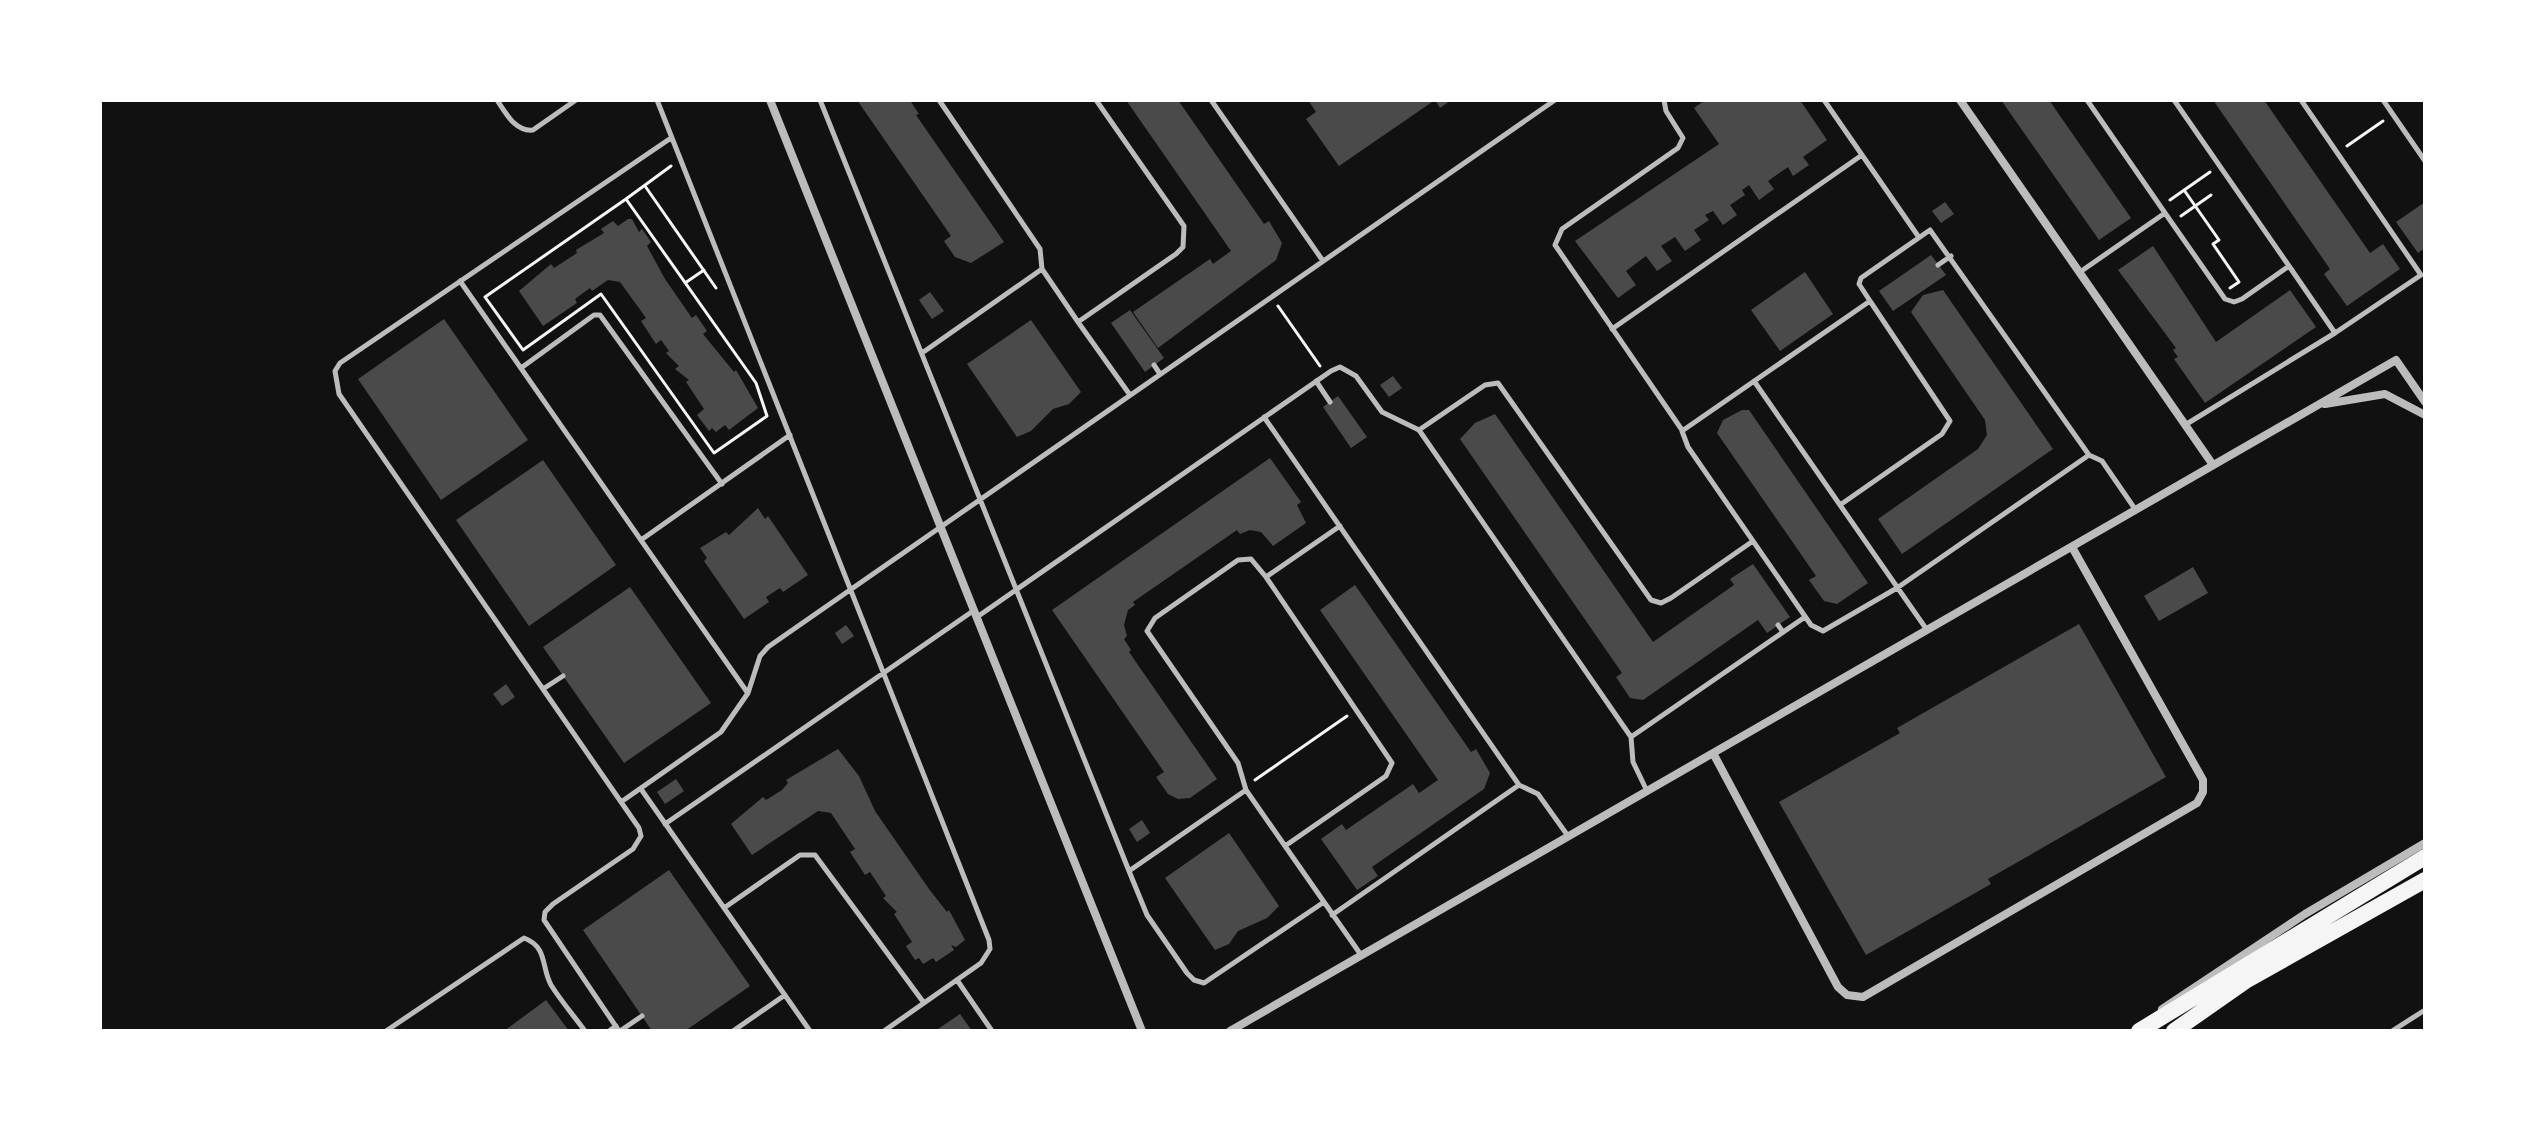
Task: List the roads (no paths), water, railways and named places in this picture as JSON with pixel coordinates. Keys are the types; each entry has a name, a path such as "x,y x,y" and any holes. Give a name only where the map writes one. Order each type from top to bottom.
{"highway":[{"path":"2137,1031 2425,857"},
{"path":"2174,1031 2247,980 2425,880"}],"street":[{"path":"770,100 1142,1031"},
{"path":"1960,100 2213,465"},
{"path":"1230,1031 2396,360 2425,402"},
{"path":"2316,406 2385,394 2425,415"},
{"path":"1713,753 1838,987 1847,995 1863,997 2197,803 2203,792 2203,780 2072,547"},
{"path":"2137,1031 2233,960 2425,843"}],"lane":[{"path":"497,100 513,123 533,130 576,100"},
{"path":"657,100 989,940 987,956 884,1031"},
{"path":"820,100 1147,915 1187,973 1194,980 1204,983 1324,902"},
{"path":"939,100 1040,249 1042,269 1130,395"},
{"path":"1078,322 1176,254 1185,236 1184,226 1096,100"},
{"path":"1211,100 1323,261"},
{"path":"621,802 721,732 748,693 760,656 768,647 1555,100"},
{"path":"1664,100 1666,111 1683,138 1678,148 1562,229 1556,237 1558,251 1682,431 1688,447 1815,629 1823,631 1897,588 2089,455"},
{"path":"1824,100 1918,236"},
{"path":"2087,100 2221,294 2234,302 2242,299 2289,266"},
{"path":"2174,100 2335,333"},
{"path":"2185,425 2335,333 2423,274 2301,100"},
{"path":"2383,100 2425,161"},
{"path":"618,1029 544,920 545,912 553,904 638,843 639,828 339,394 335,383 340,363 671,138"},
{"path":"1612,329 1862,155"},
{"path":"2079,273 2165,213"},
{"path":"1840,505 1942,434 1950,421 1859,284 1861,278 1930,230 2089,455 2102,461 2136,510"},
{"path":"1938,265 1951,256"},
{"path":"922,353 1042,269"},
{"path":"460,281 748,693"},
{"path":"1682,431 1870,301"},
{"path":"521,368 594,315 600,315 722,484"},
{"path":"1154,365 1160,374"},
{"path":"665,824 884,673 1017,590 1340,367 1350,371 1382,412 1419,430 1631,737 1633,762 1647,791"},
{"path":"1316,381 1330,402"},
{"path":"1754,381 1927,630"},
{"path":"1419,430 1485,385 1498,383 1651,600 1661,603 1671,598 1753,541"},
{"path":"1264,417 1519,785 1538,794 1568,836"},
{"path":"641,540 790,435"},
{"path":"1266,577 1340,526"},
{"path":"1285,846 1390,770 1390,756 1266,577 1251,559 1238,560 1155,618 1147,631 1238,763 1245,788 1332,915 1361,955"},
{"path":"1631,737 1805,617"},
{"path":"1778,625 1783,632"},
{"path":"543,689 563,676"},
{"path":"1332,915 1369,885 1519,785"},
{"path":"1129,871 1245,788"},
{"path":"641,789 810,1031"},
{"path":"724,908 800,855 815,855 924,1003"},
{"path":"386,1031 524,938 534,944 543,956 549,981 585,1031"},
{"path":"957,980 992,1031"},
{"path":"733,1031 785,995"},
{"path":"2392,1031 2425,1010"},
{"path":"609,1031 642,1016"}]}
